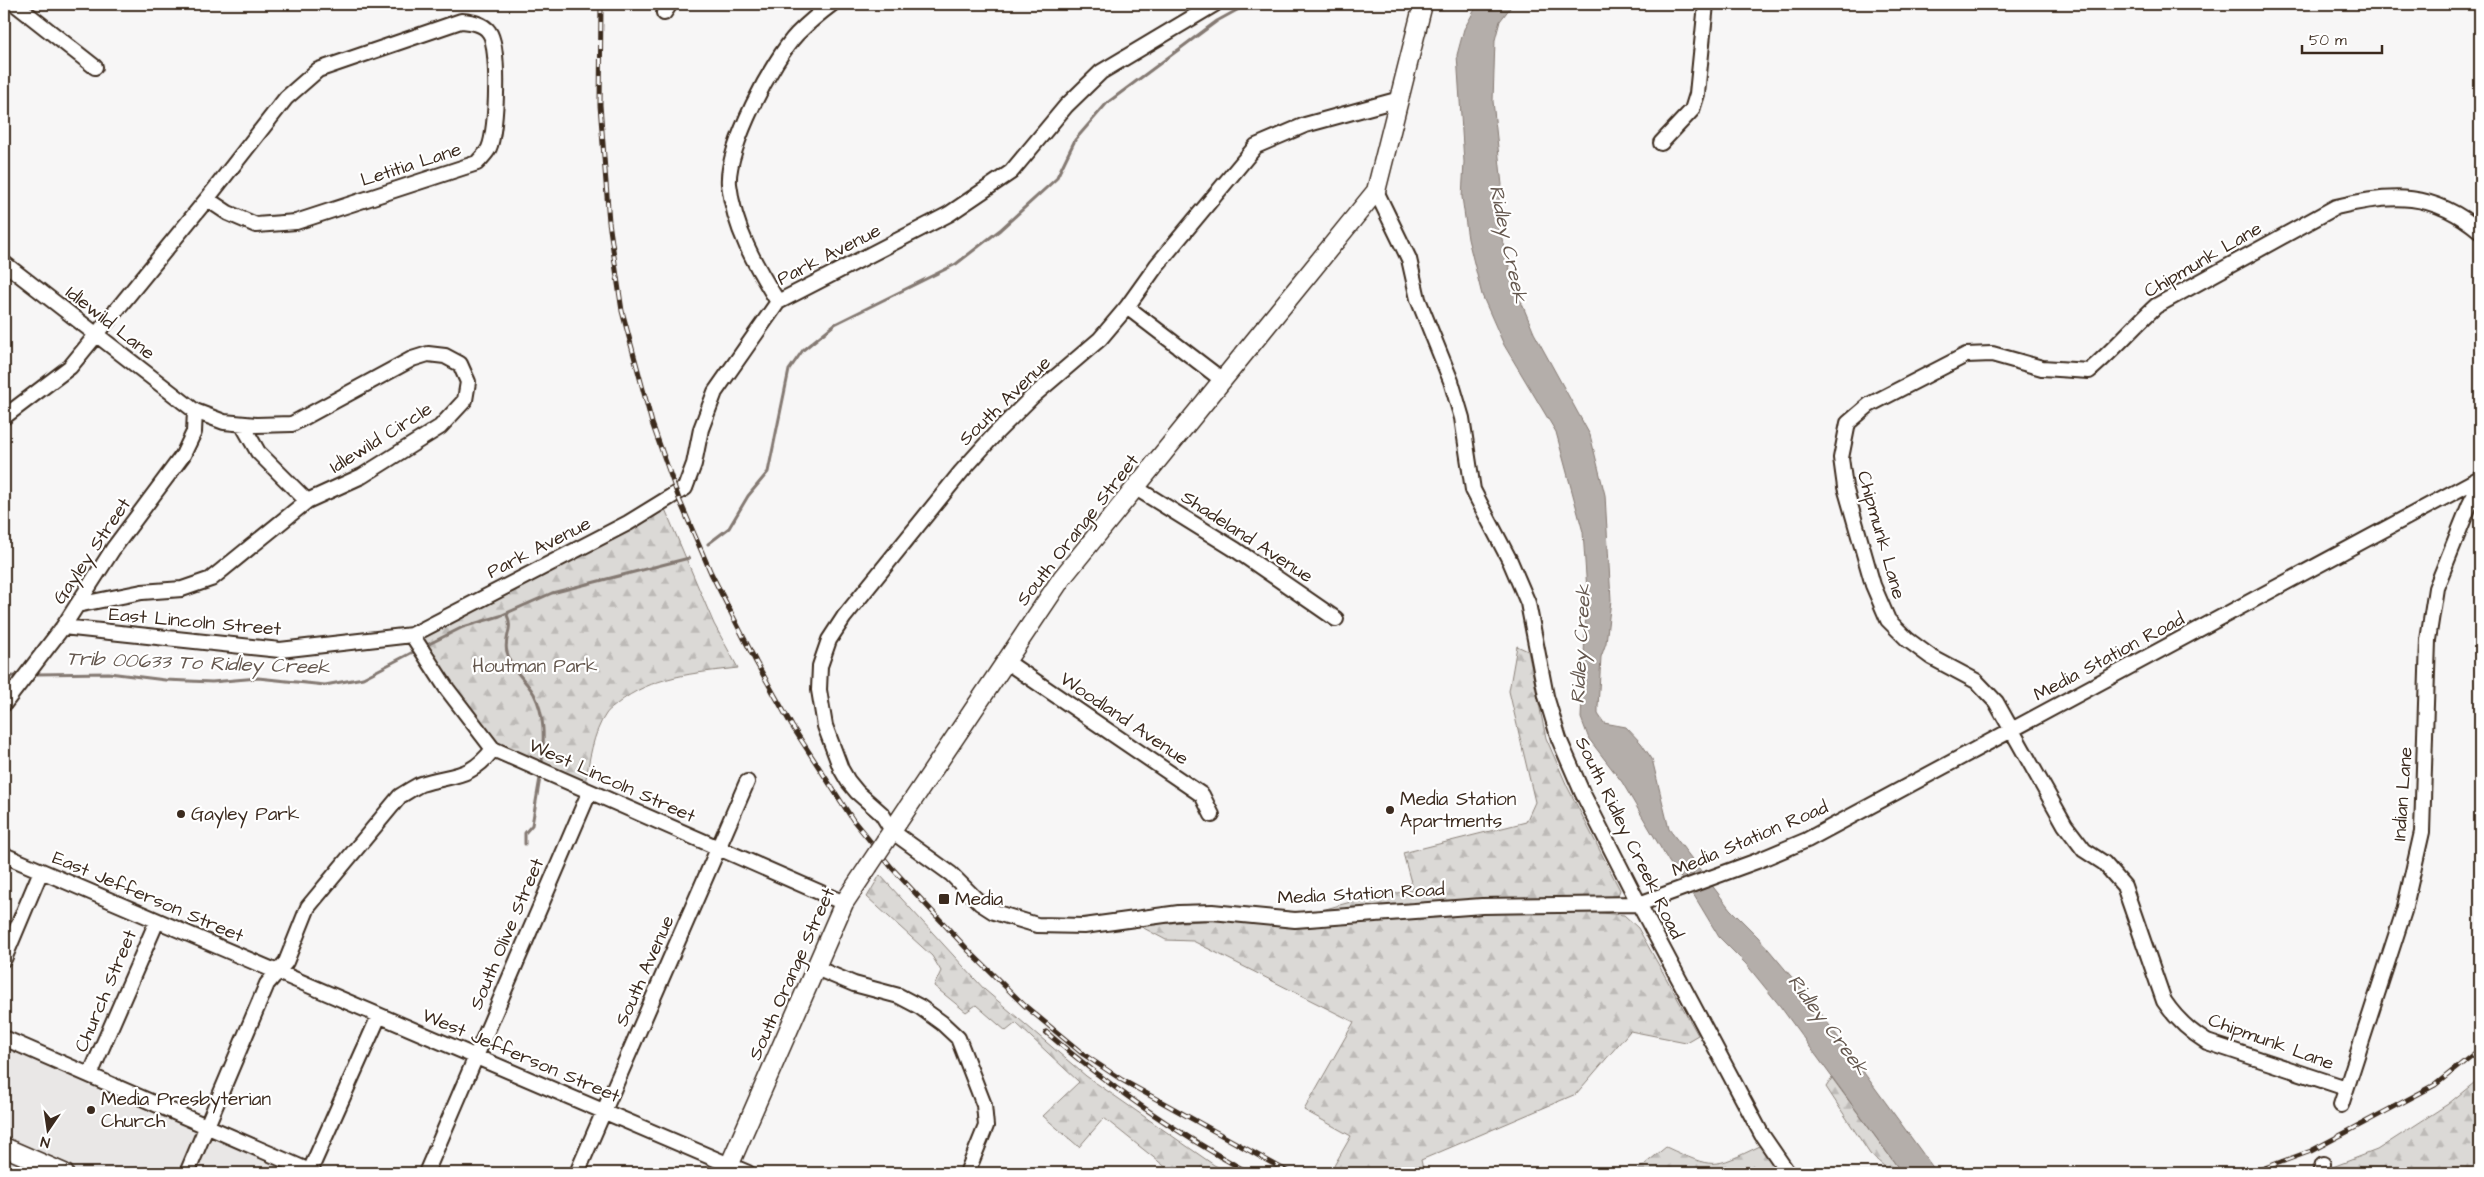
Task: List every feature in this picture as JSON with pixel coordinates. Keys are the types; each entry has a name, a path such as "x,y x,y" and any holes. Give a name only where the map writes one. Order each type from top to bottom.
{"main road":[{"name":"South Orange Street","path":"728,1169 844,903 1062,578 1136,488 1221,379 1376,191 1423,4"},
{"path":"4,1147 54,1171"}],"street":[{"path":"4,8 7,4"},
{"path":"15,4 95,67"},
{"path":"778,302 750,256 735,217 729,181 738,139 768,74 797,34 832,4"},
{"name":"Park Avenue","path":"412,635 628,523 685,488 694,464 701,429 715,392 778,302 949,214 1010,172 1066,106 1101,72 1215,4"},
{"path":"1661,144 1692,110 1697,94 1706,4"},
{"name":"Letitia Lane","path":"4,417 62,374 207,199 286,98 318,70 461,21 477,23 490,32 495,48 494,126 489,149 477,163 296,222 256,225 228,213 207,199"},
{"name":"South Avenue","path":"889,836 882,814 857,792 841,770 825,726 819,690 820,666 829,640 844,617 961,472 1032,397 1100,339 1127,307 1157,265 1256,146 1304,125 1400,98"},
{"name":"South Ridley Creek Road","path":"1376,191 1409,259 1418,298 1451,380 1462,418 1473,490 1510,561 1528,603 1546,696 1558,740 1582,792 1639,904 1762,1135 1788,1173"},
{"name":"Chipmunk Lane","path":"2346,1088 2207,1042 2183,1025 2164,1001 2124,886 2104,863 2084,850 2066,825 1996,702 1976,681 1931,657 1908,640 1888,620 1873,585 1845,487 1841,458 1848,423 1869,405 1966,355 1992,354 2042,368 2088,371 2112,351 2132,328 2156,306 2336,207 2365,200 2410,198 2442,205 2467,219 2480,231"},
{"name":"Idlewild Lane","path":"4,263 95,336 195,411"},
{"path":"1127,307 1221,379"},
{"name":"Idlewild Circle","path":"77,605 142,592 182,589 211,580 307,501 362,476 440,427 465,400 468,382 460,364 445,356 428,354 412,359 292,424 224,422 195,411"},
{"name":"Gayley Street","path":"4,704 63,627 113,549 183,455 194,432 195,411"},
{"path":"242,424 258,452 307,501"},
{"name":"Media Station Road","path":"889,836 952,874 980,903 994,912 1014,920 1044,926 1084,926 1179,913 1212,912 1295,920 1482,906 1639,904 1726,873 1807,840 2480,478"},
{"name":"Indian Lane","path":"2341,1104 2404,911 2422,832 2428,640 2436,588 2469,506 2480,484"},
{"name":"Shadeland Avenue","path":"1136,488 1236,550 1336,619"},
{"name":"East Lincoln Street","path":"63,627 280,650 412,635"},
{"name":"West Lincoln Street","path":"412,635 447,689 493,749 844,903"},
{"name":"Woodland Avenue","path":"1007,662 1202,794 1212,815"},
{"path":"187,1173 267,984 286,962 308,907 400,796 420,785 460,776 484,762 493,749"},
{"name":"South Avenue","path":"576,1173 747,782"},
{"name":"South Olive Street","path":"426,1173 589,792"},
{"name":"East Jefferson Street","path":"4,855 278,973"},
{"path":"4,958 42,871"},
{"name":"Church Street","path":"90,1075 157,921"},
{"path":"816,968 854,984 899,996 920,1007 958,1038 984,1105 986,1126 967,1173"},
{"name":"West Jefferson Street","path":"278,973 604,1112 728,1169 748,1173"},
{"path":"4,1038 311,1173 379,1016"}],"shaded area":[{"path":"4,1040 316,1173 4,1173"}],"green space":[{"name":"Houtman Park","path":"662,502 714,624 738,668 674,677 644,687 617,704 607,713 598,729 585,784 493,749 412,635"},
{"path":"1517,646 1528,651 1546,738 1567,786 1620,890 1616,900 1532,898 1308,914 1354,901 1413,890 1403,853 1526,822 1535,802 1509,691"},
{"path":"880,875 985,990 1086,1076 1214,1165 1230,1173 1173,1173 1104,1118 1079,1147 1043,1116 1079,1082 1016,1023 1006,1031 976,1005 966,1012 934,986 941,971 932,956 867,897"},
{"path":"1481,912 1590,912 1624,915 1638,928 1698,1035 1686,1042 1630,1031 1576,1094 1421,1160 1424,1173 1336,1173 1331,1171 1351,1136 1304,1110 1354,1022 1193,941 1166,940 1138,925 1216,920 1298,927"},
{"path":"1832,1078 1902,1173 1892,1173 1870,1154 1826,1087"},
{"path":"2480,1078 2480,1173 2317,1173 2377,1150 2448,1104"},
{"path":"1760,1146 1781,1173 1634,1173 1666,1147 1694,1159 1713,1163 1732,1159"}],"water":[{"name":"Ridley Creek","path":"1478,4 1513,4 1500,21 1495,40 1493,101 1502,185 1496,215 1513,282 1534,333 1590,435 1605,495 1611,600 1606,643 1601,657 1598,714 1604,723 1626,727 1641,743 1652,759 1669,829 1730,909 1758,937 1811,1000 1937,1173 1902,1173 1780,1006 1746,964 1719,937 1695,897 1669,862 1622,782 1589,739 1581,718 1587,591 1583,532 1556,432 1504,345 1482,295 1468,239 1462,197 1464,162 1457,55 1464,29"}],"waterway":[{"name":"Trib 00633 To Ridley Creek","path":"708,544 729,528 748,496 768,472 789,370 803,350 835,324 956,264 1000,230 1056,179 1075,140 1107,103 1217,21 1248,4"},
{"name":"Trib 00633 To Ridley Creek","path":"429,644 463,627 500,616 552,593 689,558"},
{"path":"509,612 507,615 509,620 506,643 507,652 512,664 538,702 543,727 542,762"},
{"name":"Trib 00633 To Ridley Creek","path":"36,674 109,673 165,680 212,682 258,678 325,685 363,678 413,652"},
{"name":"Trib 00633 To Ridley Creek","path":"4,677 14,676"},
{"path":"525,844 525,833 532,825 540,778"}],"railway":[{"path":"601,4 600,105 609,222 622,311 652,423 679,499 711,573 756,662 792,726 853,820 892,868 969,951 1024,1005 1083,1054 1122,1080 1290,1173"},
{"path":"1046,1032 1118,1090 1169,1125 1249,1173"},
{"path":"2251,1173 2311,1151 2435,1085 2480,1049"}],"place":[{"name":"Media Station Apartments","path":"1390,810"},
{"name":"Gayley Park","path":"181,814"},
{"name":"Media","path":"944,899"},
{"name":"Media Presbyterian Church","path":"91,1110"}]}
